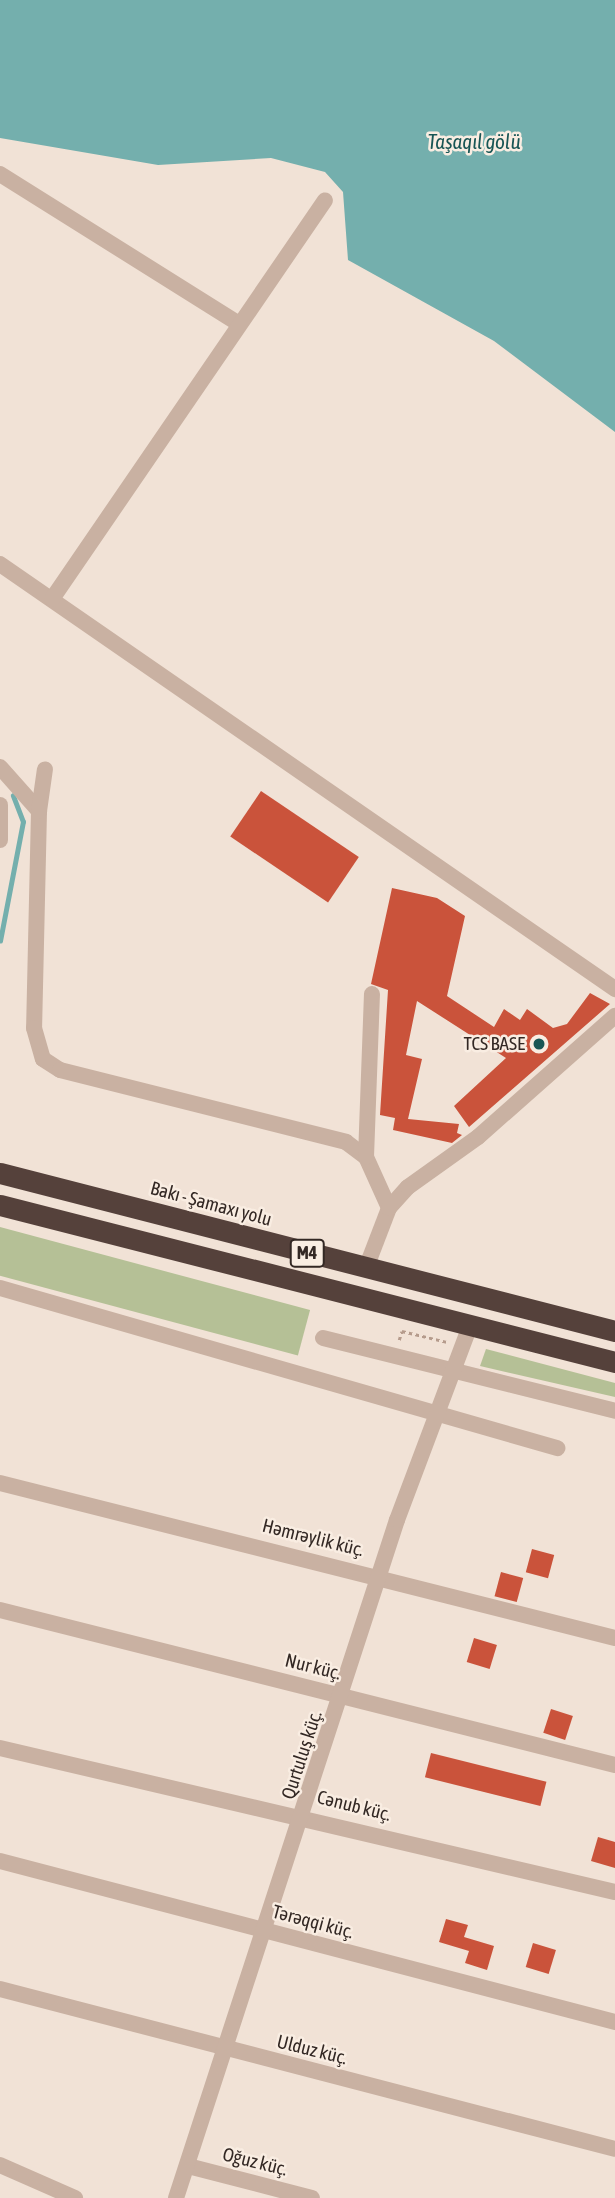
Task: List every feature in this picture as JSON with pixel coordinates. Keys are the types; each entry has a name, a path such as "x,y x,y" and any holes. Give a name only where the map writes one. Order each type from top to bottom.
{"highway":[{"name":"Bakı - Şamaxı yolu","path":"0,1173 615,1331"},
{"name":"M4","path":"0,1205 615,1362"}],"street":[{"path":"0,174 236,322"},
{"path":"52,599 236,322 325,200"},
{"path":"0,564 615,989"},
{"path":"45,769 39,811 34,1028 43,1059 60,1070 346,1142 366,1157"},
{"path":"3,778 39,811"},
{"path":"0,805 0,840"},
{"path":"372,994 366,1157 389,1208"},
{"path":"366,1268 389,1208 613,1021"},
{"path":"0,1288 439,1418 557,1448"},
{"name":"Qurtuluş küç.","path":"176,2198 344,1697 381,1577 470,1326"},
{"path":"323,1338 615,1411"},
{"name":"Həmrəylik küç.","path":"0,1483 615,1638"},
{"name":"Nur küç.","path":"0,1610 615,1765"},
{"name":"Cənub küç.","path":"0,1748 304,1815 615,1892"},
{"name":"Tərəqqi küç.","path":"0,1861 615,2022"},
{"name":"Ulduz küç.","path":"0,1989 225,2050 615,2149"},
{"path":"0,2165 75,2198"},
{"name":"Oğuz küç.","path":"188,2166 312,2198"}],"path":[{"path":"395,1356 402,1331 464,1346"}],"green space":[{"path":"0,1227 310,1310 298,1355 0,1276"},
{"path":"486,1349 615,1383 615,1397 480,1366"}],"water":[{"name":"Taşaqıl gölü","path":"0,0 615,0 615,432 494,341 348,260 343,192 325,172 271,158 158,165 0,138"}],"building":[{"path":"261,791 359,857 328,903 230,837"},
{"path":"392,888 437,898 465,916 447,996 494,1027 504,1009 520,1020 527,1009 553,1028 567,1024 590,993 610,1004 469,1127 454,1106 506,1058 417,1001 406,1055 422,1059 408,1119 459,1124 457,1133 462,1135 452,1143 393,1130 395,1118 380,1115 388,990 371,984"},
{"path":"532,1549 554,1555 548,1578 526,1572"},
{"path":"501,1572 523,1578 517,1602 495,1596"},
{"path":"474,1638 497,1645 490,1669 467,1662"},
{"path":"551,1709 573,1716 565,1740 543,1733"},
{"path":"431,1753 546,1782 540,1806 425,1777"},
{"path":"598,1837 615,1842 615,1868 591,1861"},
{"path":"446,1919 468,1925 464,1937 494,1946 487,1970 465,1963 469,1951 439,1942"},
{"path":"533,1943 556,1950 549,1974 526,1967"}],"waterway":[{"path":"0,941 23,822 13,796"}],"place":[{"name":"TCS BASE","path":"539,1044"}]}
